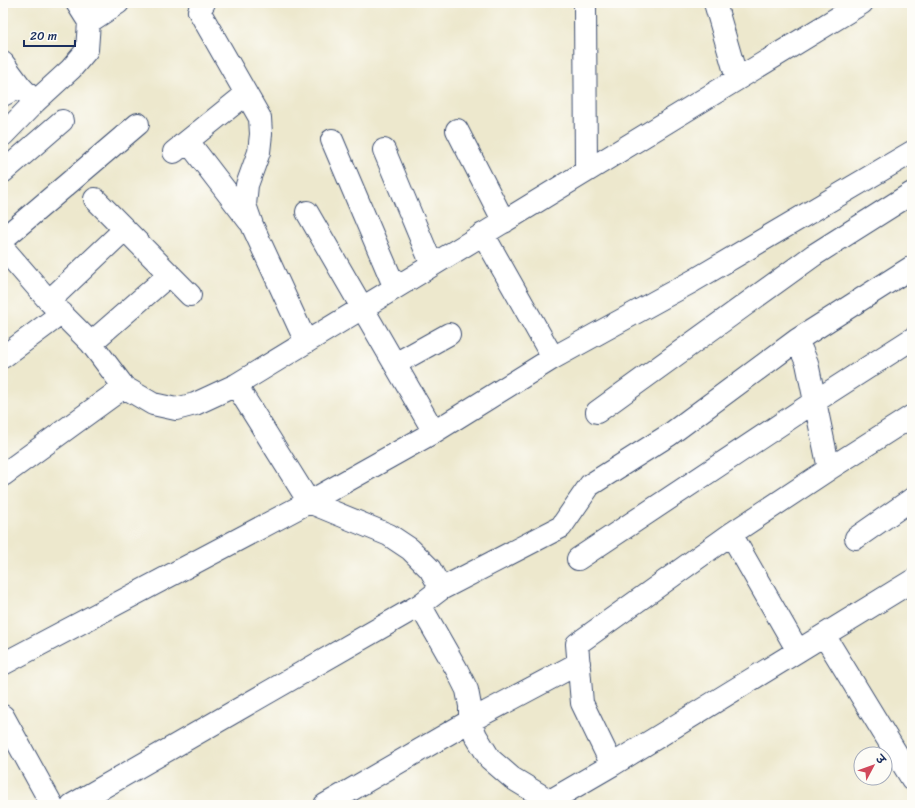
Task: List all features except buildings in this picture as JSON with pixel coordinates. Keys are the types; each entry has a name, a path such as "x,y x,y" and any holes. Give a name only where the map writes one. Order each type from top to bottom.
{"street":[{"path":"3,135 35,102 71,70 87,50 89,22 77,3"},
{"path":"89,22 118,3"},
{"path":"204,3 199,11 260,118 261,134 259,152 247,185 245,205 256,234 306,342"},
{"path":"585,3 586,171"},
{"path":"715,3 737,79"},
{"path":"3,248 56,307 91,343 124,387 153,404 176,409 195,404 236,385 862,3"},
{"path":"3,63 12,90 35,102"},
{"path":"246,94 177,149 193,148 256,234"},
{"path":"3,172 62,121"},
{"path":"3,239 138,124"},
{"path":"457,130 504,222"},
{"path":"332,140 394,288"},
{"path":"384,150 432,265"},
{"path":"3,663 309,502 434,432 552,358 700,277 912,152"},
{"path":"597,412 814,255 912,193"},
{"path":"95,199 190,295"},
{"path":"307,212 434,432"},
{"path":"3,357 56,307 125,229"},
{"path":"483,234 552,358"},
{"path":"72,805 420,605 441,589 561,527 590,485 669,435 797,340 912,266"},
{"path":"91,343 169,275"},
{"path":"395,364 450,334"},
{"path":"578,559 912,338"},
{"path":"797,340 807,363 829,469"},
{"path":"236,385 309,502 389,534 410,549 430,569 441,589"},
{"path":"3,475 124,387"},
{"path":"612,765 582,702 577,644 731,534 912,416"},
{"path":"856,538 912,499"},
{"path":"731,534 798,651"},
{"path":"420,605 467,690 470,706 470,720 476,736 490,759 512,778 549,804 912,581"},
{"path":"824,635 912,779"},
{"path":"325,805 470,720 579,663"},
{"path":"3,716 52,805"}]}
